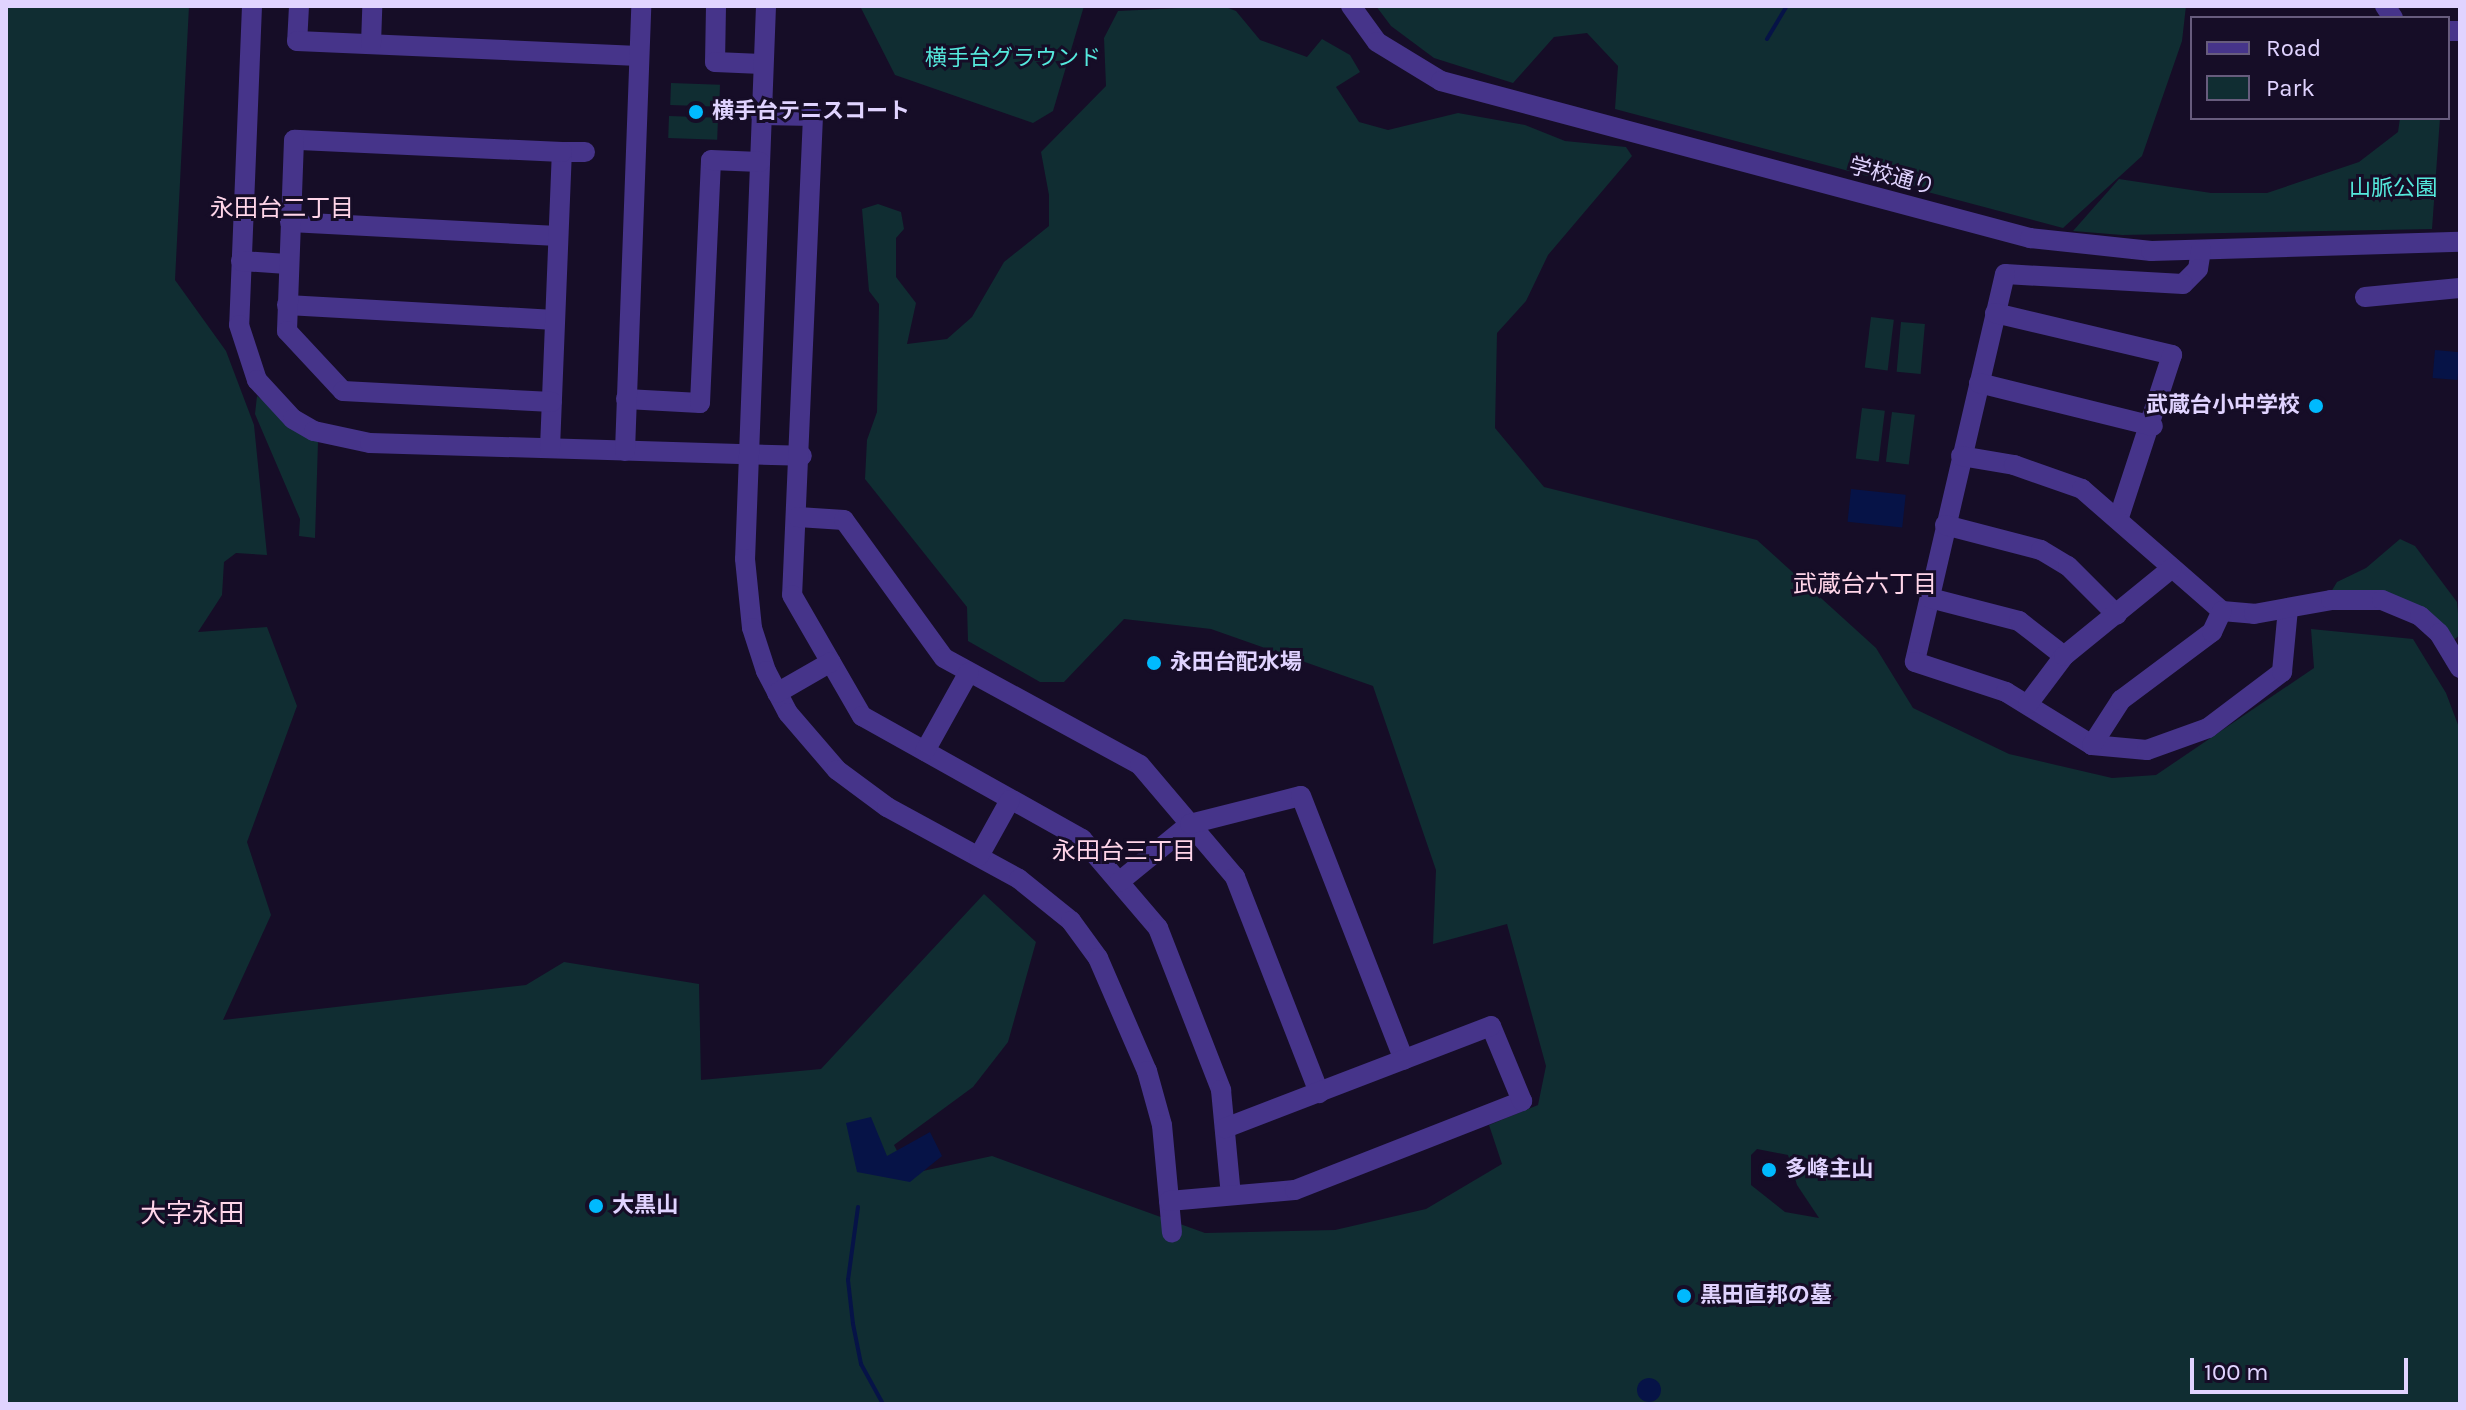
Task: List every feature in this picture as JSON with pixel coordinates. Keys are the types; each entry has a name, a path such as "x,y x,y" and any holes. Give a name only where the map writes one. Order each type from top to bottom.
{"street":[{"path":"252,6 239,325 246,356 257,380 293,419 314,431 370,443 802,456"},
{"path":"299,6 297,41 639,56"},
{"path":"371,44 372,6"},
{"path":"625,451 641,6"},
{"path":"716,6 715,62 762,64"},
{"path":"766,6 749,454 746,592 752,628 777,693 788,713 816,749 858,787 1046,898 1098,958 1147,1071 1162,1125 1172,1233"},
{"name":"学校通り","path":"1351,6 1377,42 1441,81 2030,238 2105,249 2201,250 2460,242"},
{"path":"761,115 813,116 802,456 792,595 862,716 1082,839 1158,928 1221,1090 1231,1195"},
{"path":"552,402 343,391 287,331 287,264 294,140 585,152"},
{"path":"550,448 562,152"},
{"path":"626,399 700,403 711,160 760,162"},
{"path":"290,222 558,236"},
{"path":"2201,250 2198,269 2183,284 2005,274 1915,662 1977,680 2028,704 2092,745 2147,750 2208,728 2286,667 2288,608"},
{"path":"241,261 287,264"},
{"path":"2365,297 2460,288"},
{"path":"287,305 555,320"},
{"path":"1995,313 2172,355 2153,426 2119,517"},
{"path":"1979,383 2153,426"},
{"path":"1961,456 2049,475 2082,489 2119,517 2222,611 2254,614 2348,598 2401,606 2439,633 2459,663"},
{"path":"798,517 844,520 916,625 944,658 1140,765 1235,877 1319,1093"},
{"path":"1945,525 2041,550 2068,566 2117,615"},
{"path":"2028,704 2064,656 2172,568"},
{"path":"1930,598 2019,621 2064,656"},
{"path":"2092,745 2121,700 2212,632 2222,611"},
{"path":"777,693 831,662"},
{"path":"925,751 969,672"},
{"path":"1119,882 1190,824 1301,796 1404,1060"},
{"path":"979,856 1010,800"},
{"path":"1169,1201 1295,1190 1522,1101 1491,1026 1225,1128"}],"green space":[{"path":"6,6 189,6 175,280 226,351 254,425 267,555 236,553 224,562 222,595 198,632 267,627 297,706 247,842 271,915 223,1020 526,985 564,962 699,984 701,1080 821,1069 984,894 1036,942 1008,1042 973,1087 894,1145 909,1174 992,1156 1205,1233 1335,1230 1426,1209 1502,1164 1489,1125 1538,1105 1546,1066 1507,924 1433,944 1436,870 1373,686 1211,629 1124,619 1064,682 1040,682 968,641 967,607 865,479 867,440 877,412 879,304 869,291 862,209 878,204 901,212 904,229 896,238 896,277 916,303 907,344 947,339 972,317 1004,262 1049,226 1049,195 1041,152 1106,86 1104,38 1118,11 1223,6 1236,11 1260,40 1307,57 1322,39 1350,55 1360,72 1336,87 1359,122 1388,130 1458,113 1525,125 1565,141 1626,147 1632,156 1548,255 1526,301 1497,333 1495,428 1544,487 1757,540 1876,648 1913,708 2009,754 2112,778 2156,775 2314,668 2311,629 2413,639 2446,693 2460,730 2460,1404 6,1404","holes":["1757,1149 1788,1155 1797,1185 1819,1218 1785,1212 1751,1185 1751,1155"]},
{"name":"横手台グラウンド","path":"860,6 1084,6 1053,111 1033,123 895,75"},
{"path":"1376,6 2186,6 2182,41 2142,156 2063,228 1615,109 1618,66 1587,33 1554,37 1513,83 1434,58 1391,26"},
{"path":"671,83 720,85 719,107 670,105"},
{"path":"669,116 718,118 717,140 668,138"},
{"name":"山脈公園","path":"2400,120 2440,120 2432,229 2122,235 2073,231 2119,179 2211,193 2267,193 2359,162 2398,132"},
{"path":"1871,317 1894,320 1888,370 1865,368"},
{"path":"1901,322 1925,324 1921,374 1897,372"},
{"path":"257,396 318,442 315,538 299,536 300,519 255,414"},
{"path":"1862,408 1885,411 1879,461 1856,459"},
{"path":"1892,412 1915,415 1909,464 1886,462"},
{"path":"2400,539 2415,546 2457,602 2460,635 2451,642 2439,624 2331,592 2337,582 2366,568"}],"shaded area":[{"path":"2435,350 2460,352 2457,380 2433,378"},
{"path":"1851,489 1906,495 1902,528 1848,522"},
{"path":"871,1117 887,1156 930,1132 942,1156 910,1182 857,1172 846,1123"},
{"path":"1649,1378 1657,1382 1661,1390 1657,1398 1649,1402 1641,1398 1637,1390 1641,1382"}],"waterway":[{"path":"1767,39 1787,6"},
{"path":"858,1207 848,1280 853,1324 861,1364 883,1404"}],"place":[{"name":"横手台テニスコート","path":"696,112"},
{"name":"武蔵台小中学校","path":"2316,406"},
{"name":"永田台配水場","path":"1154,663"},
{"name":"多峰主山","path":"1769,1170"},
{"name":"大黒山","path":"596,1206"},
{"name":"黒田直邦の墓","path":"1684,1296"}],"district":[{"name":"永田台二丁目","path":"282,209"},
{"name":"武蔵台六丁目","path":"1865,585"},
{"name":"永田台三丁目","path":"1124,852"},
{"name":"大字永田","path":"192,1214"}]}
